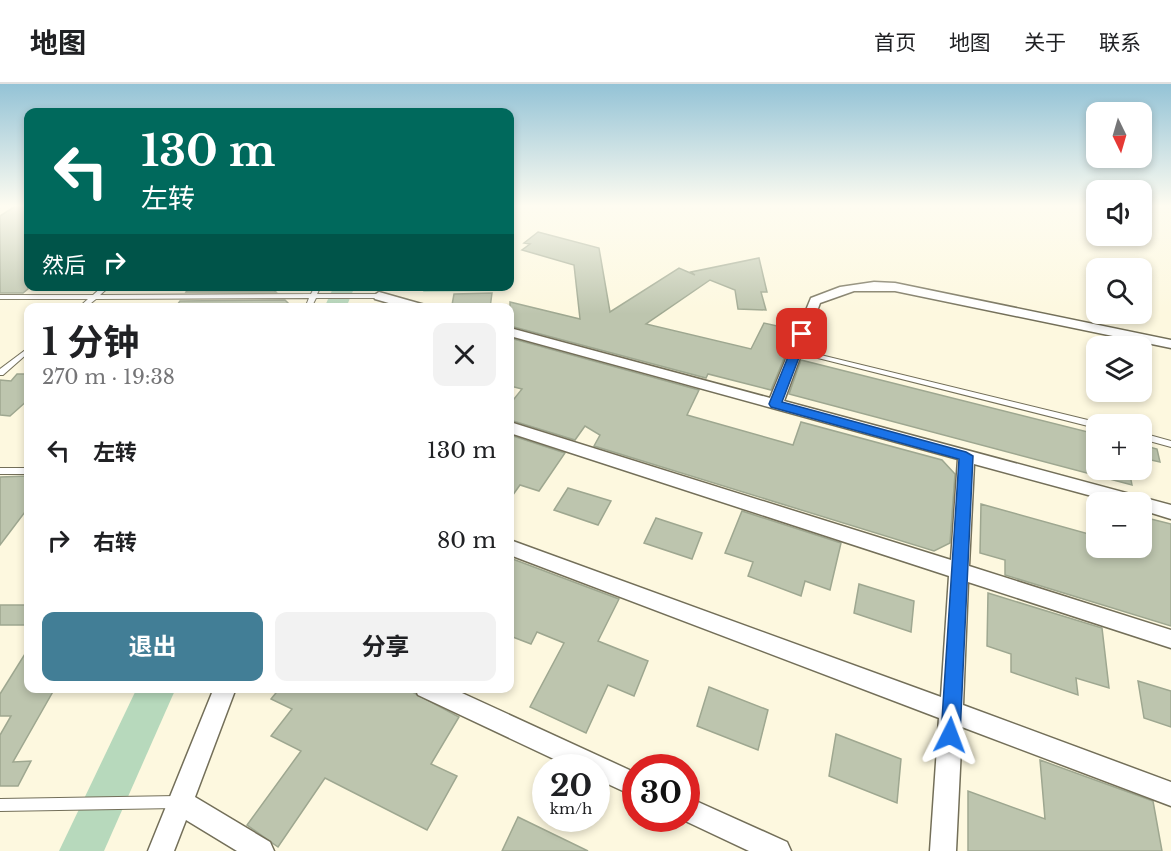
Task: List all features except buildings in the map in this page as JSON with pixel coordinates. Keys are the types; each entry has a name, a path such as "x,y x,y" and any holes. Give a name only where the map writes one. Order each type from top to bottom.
{"street":[{"path":"775,404 815,301 837,291 872,285 895,287 1171,345"},
{"path":"379,297 402,303"},
{"path":"514,333 1099,492"},
{"path":"514,428 1171,639"},
{"path":"943,851 966,456"},
{"path":"1152,507 1171,512"},
{"path":"514,548 1171,794"},
{"path":"160,851 223,693"},
{"path":"437,693 622,779"},
{"path":"180,802 261,851"},
{"path":"700,815 778,851"}],"lane":[{"path":"87,303 101,291"},
{"path":"310,303 316,291"},
{"path":"0,297 379,297"},
{"path":"796,351 1086,423"},
{"path":"0,373 24,353"},
{"path":"1152,439 1171,444"},
{"path":"0,471 24,471"},
{"path":"0,805 180,802"}],"shaded area":[{"path":"423,291 505,291 423,292"}],"waterway":[{"path":"337,303 343,291"},
{"path":"81,851 155,693"}],"route":[{"path":"802,334 775,404 966,456 950,735"}]}
